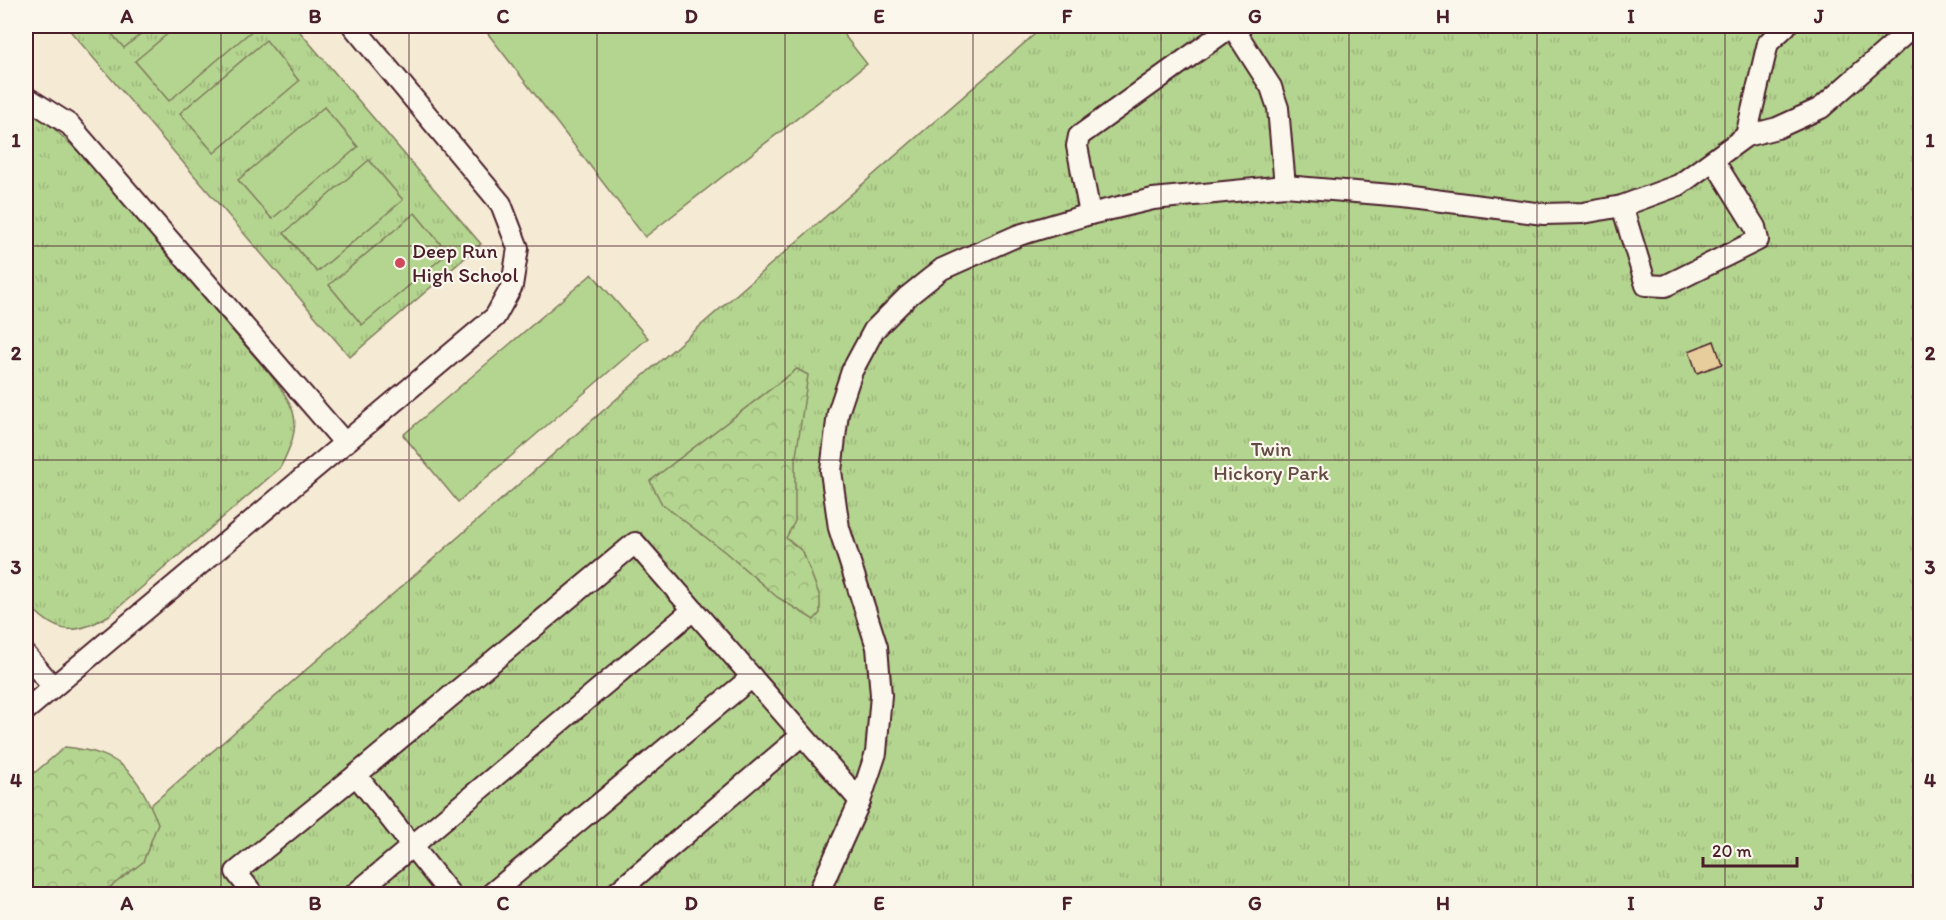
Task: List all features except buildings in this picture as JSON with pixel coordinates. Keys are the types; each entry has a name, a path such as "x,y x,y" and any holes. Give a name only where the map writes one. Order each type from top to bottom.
{"lane":[{"path":"26,710 495,317 512,286 518,248 501,204 353,26"},
{"path":"1090,214 1077,146 1079,136 1232,26 1270,87 1278,108 1285,186"},
{"path":"1746,136 1768,44 1786,26"},
{"path":"818,894 860,801 876,753 881,695 877,647 839,528 831,471 838,413 852,372 874,330 907,297 942,269 1019,235 1090,214 1153,199 1285,186 1403,196 1544,214 1583,213 1622,206 1678,185 1746,136 1777,128 1821,108 1914,26"},
{"path":"26,97 70,125 344,442"},
{"path":"1622,206 1646,285 1665,286 1758,240 1755,227 1714,161"},
{"path":"253,894 236,872 635,543 860,801"},
{"path":"355,894 693,610"},
{"path":"26,655 53,687"},
{"path":"491,894 752,676"},
{"path":"615,894 802,735"},
{"path":"356,775 450,894"}],"shaded area":[{"name":"Deep Run High School","path":"26,26 1044,26 49,894 26,894"}],"green space":[{"path":"66,26 295,26 481,244 350,357"},
{"path":"105,26 150,26 124,48"},
{"path":"177,26 253,26 255,28 169,101 135,61"},
{"path":"482,26 837,26 867,64 645,237"},
{"name":"Twin Hickory Park","path":"1044,26 1920,26 1920,894 49,894"},
{"path":"266,40 299,81 214,153 180,113"},
{"path":"324,107 358,147 272,219 238,180"},
{"path":"26,109 48,123 82,155 269,373 292,408 295,428 280,468 111,614 86,627 75,629 55,626 36,612 26,601"},
{"path":"369,160 403,200 317,272 284,233"},
{"path":"415,213 448,253 362,325 329,285"},
{"path":"592,274 648,338 458,502 403,435"},
{"path":"797,369 808,375 795,463 795,521 786,538 803,552 820,597 820,613 814,620 777,597 725,552 662,504 650,481"},
{"path":"65,747 100,754 125,768 142,790 158,823 143,862 101,894 26,894 26,780"}],"place":[{"name":"Deep Run High School","path":"400,263"}]}
